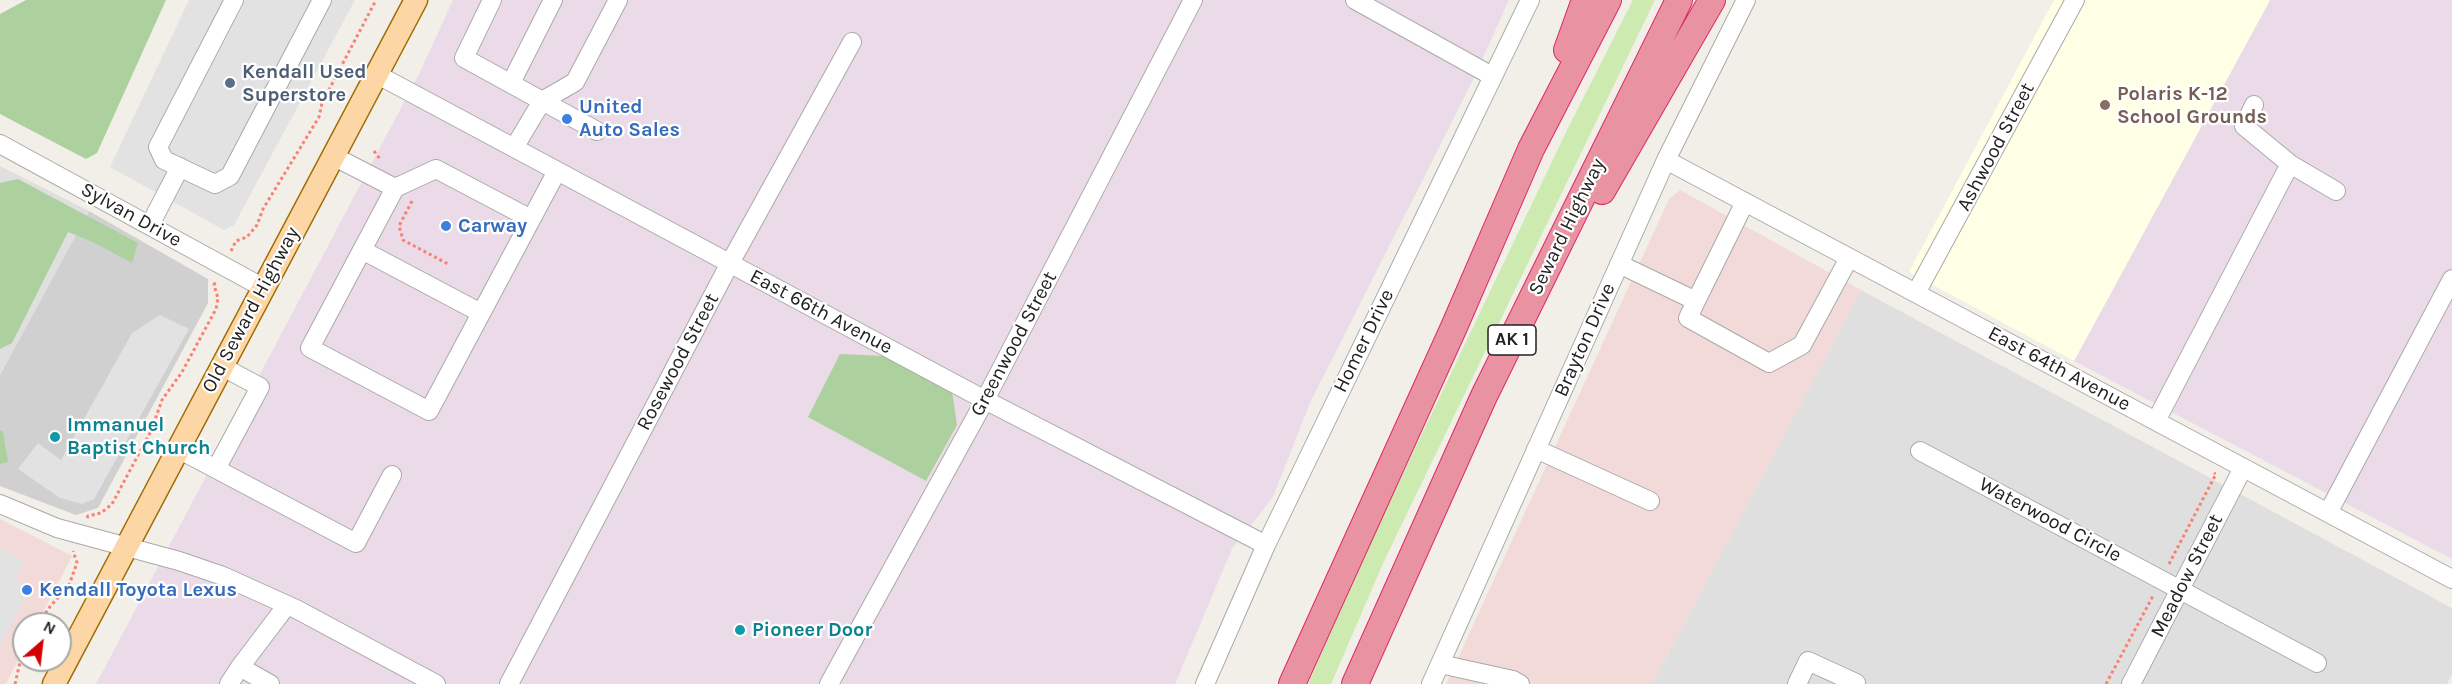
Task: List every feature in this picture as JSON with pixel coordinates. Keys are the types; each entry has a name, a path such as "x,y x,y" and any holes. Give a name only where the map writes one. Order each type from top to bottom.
{"highway":[{"path":"1292,684 1454,327 1531,149 1585,0"},
{"path":"1531,149 1608,0"},
{"name":"Seward Highway","path":"1355,684 1484,396 1679,0"},
{"path":"1484,396 1712,0"}],"main road":[{"name":"Old Seward Highway","path":"54,684 262,287 378,75 416,0"}],"street":[{"path":"234,0 158,147 164,159 215,184 230,176 322,0"},
{"path":"492,0 464,58 597,131"},
{"path":"511,83 553,0"},
{"path":"514,148 542,101 575,82 618,0"},
{"name":"Greenwood Street","path":"829,684 985,400 1193,0"},
{"path":"1355,0 1492,76"},
{"name":"Homer Drive","path":"1205,684 1266,545 1530,0"},
{"name":"Brayton Drive","path":"1431,684 1666,160 1746,0"},
{"name":"Ashwood Street","path":"1916,293 2075,0"},
{"name":"Rosewood Street","path":"509,684 730,263 852,42"},
{"name":"East 66th Avenue","path":"378,75 985,400 1266,545"},
{"path":"2254,105 2244,126 2290,164 2336,191"},
{"name":"Sylvan Drive","path":"0,144 262,287"},
{"path":"333,156 395,188"},
{"name":"East 64th Avenue","path":"1666,160 2452,579"},
{"path":"2156,421 2290,164"},
{"path":"150,225 180,167"},
{"path":"531,219 436,169 395,188 310,348 429,411 557,171"},
{"path":"1745,202 1688,318 1769,363 1802,345 1850,258"},
{"path":"362,250 481,313"},
{"path":"1619,264 1696,301"},
{"path":"2328,513 2452,279"},
{"path":"216,469 260,387 221,366"},
{"path":"178,449 356,543 392,475"},
{"path":"1536,450 1650,501"},
{"name":"Waterwood Circle","path":"1920,452 2317,663"},
{"name":"Meadow Street","path":"2131,684 2243,468"},
{"path":"0,504 57,528 179,561 223,576 287,605 436,684"},
{"path":"229,684 287,605"},
{"path":"1797,684 1808,662 1856,683"},
{"path":"1440,664 1514,683"},
{"path":"240,667 270,684"}],"path":[{"path":"46,612 69,585 77,562 72,548 88,516 100,513 112,504 151,431 162,400 182,372 216,309 218,298 214,285 236,241 247,237 257,225 262,209 319,117 322,103 376,0"},
{"path":"413,198 399,226 403,240 448,264"},
{"path":"2106,684 2216,474 2207,469"}],"shaded area":[{"name":"Kendall Used Superstore","path":"189,0 355,0 234,225 224,230 110,167"},
{"path":"453,0 1509,0 1473,80 1310,403 1273,497 1232,549 1175,684 96,684 421,70"},
{"name":"Polaris K-12 School Grounds","path":"2054,0 2270,0 2074,361 1909,272"},
{"path":"2270,0 2452,0 2452,559 2074,361"},
{"path":"0,166 89,211 0,375"},
{"path":"1680,190 1861,290 1652,684 1446,684 1669,199"},
{"path":"89,211 208,279 208,303 98,508 76,515 0,486 0,375"},
{"path":"1861,290 2452,608 2452,674 2447,684 1652,684"},
{"path":"160,315 189,329 94,499 82,504 60,498 18,469 38,443 61,460 132,333"},
{"name":"Kendall Toyota Lexus","path":"0,519 72,556 43,612 12,612 12,672 6,684 0,684"},
{"path":"0,548 24,561 16,579 31,587 18,612 12,612 12,623 0,646"}],"green space":[{"path":"26,0 166,0 97,153 86,159 0,114 0,14"},
{"path":"1633,0 1655,0 1385,559 1331,684 1308,684 1382,518 1568,128"},
{"path":"18,179 138,243 132,263 93,242 68,232 12,343 0,349 0,183"},
{"path":"840,354 885,356 952,391 957,425 926,481 808,417"},
{"path":"0,430 3,432 8,462 0,464"}],"place":[{"name":"Kendall Used Superstore","path":"230,83"},
{"name":"Polaris K-12 School Grounds","path":"2105,105"},
{"name":"United Auto Sales","path":"567,119"},
{"name":"Carway","path":"446,226"},
{"name":"Immanuel Baptist Church","path":"55,437"},
{"name":"Kendall Toyota Lexus","path":"27,590"},
{"name":"Pioneer Door","path":"740,630"}]}
